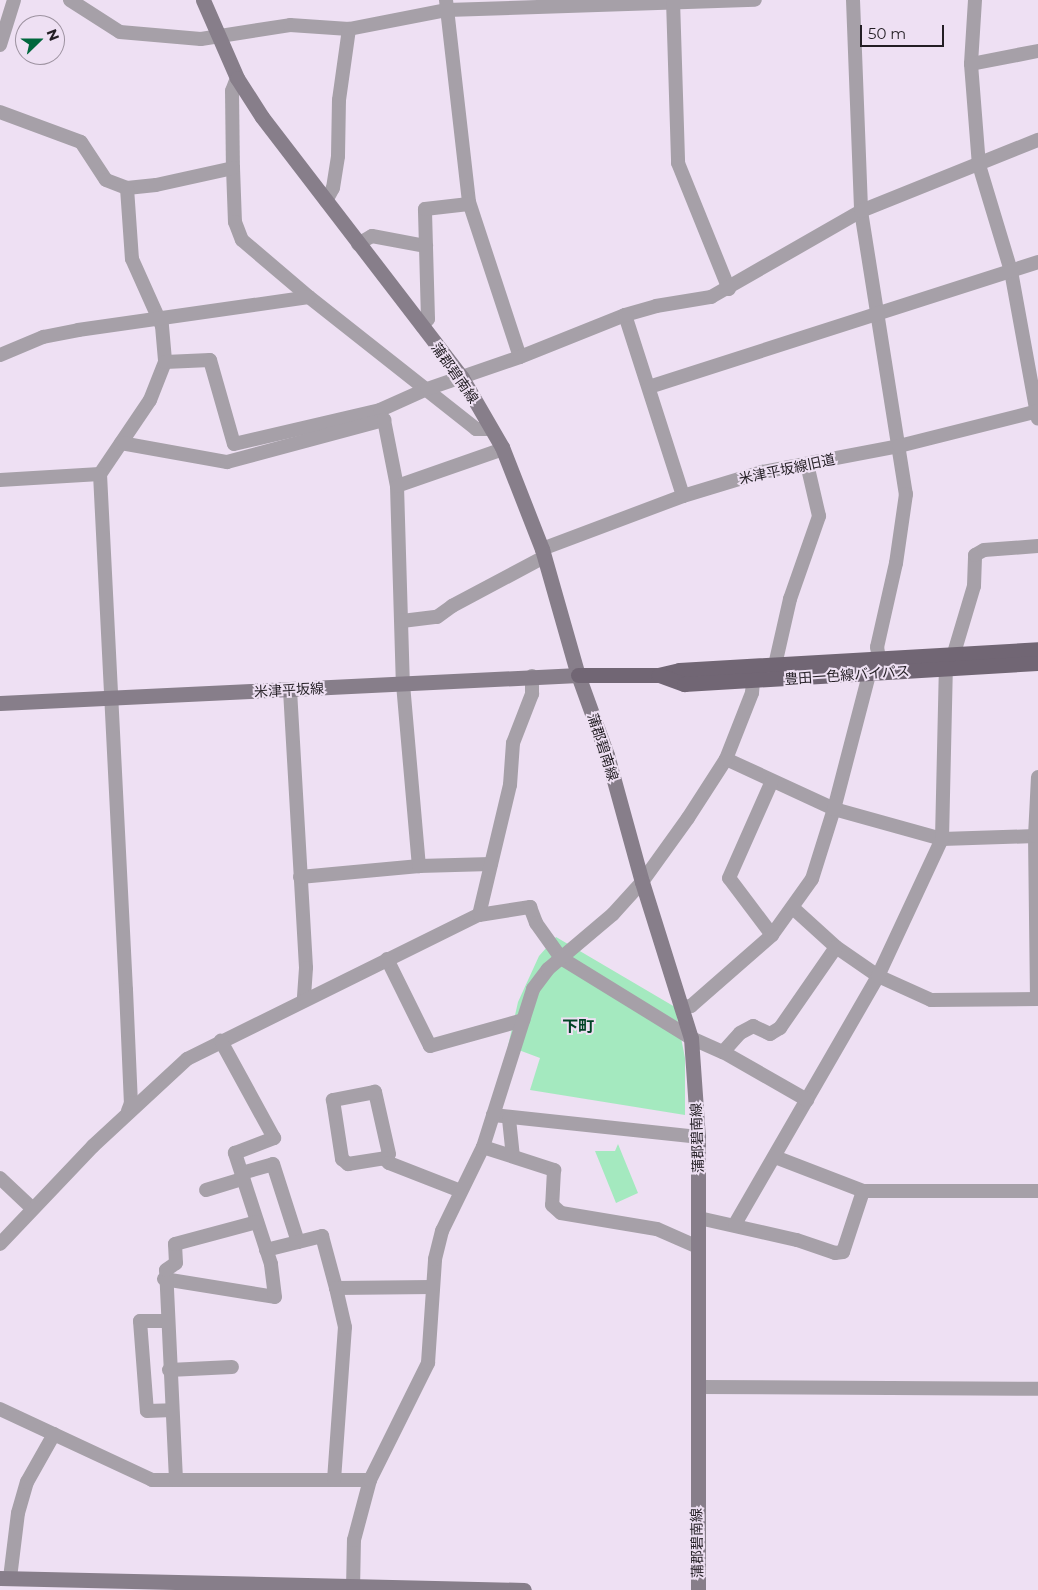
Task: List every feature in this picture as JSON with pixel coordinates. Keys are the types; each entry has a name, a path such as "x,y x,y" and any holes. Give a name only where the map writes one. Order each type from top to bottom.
{"main road":[{"name":"蒲郡碧南線","path":"203,0 237,78 262,116 462,378 503,449 543,553 578,675 607,755 642,882 691,1038 698,1137 698,1590"},
{"name":"豊田一色線バイパス","path":"578,675 658,674 679,670 1038,649"},
{"name":"豊田一色線バイパス","path":"658,674 684,684 869,675 946,668 1038,663"},
{"name":"米津平坂線","path":"0,702 290,690 578,675"},
{"path":"5,1578 125,1585 524,1590"}],"street":[{"path":"0,45 14,0"},
{"path":"70,0 120,32 201,39 290,25 349,29 447,5 756,0"},
{"path":"853,0 861,211 879,314 906,494 905,510 877,647 879,658"},
{"path":"975,0 971,64 979,165 1011,271 1037,414"},
{"path":"673,2 678,163 729,289"},
{"path":"447,5 469,204 520,357"},
{"path":"326,201 333,188 338,156 339,100 349,29"},
{"path":"971,64 1038,51"},
{"path":"237,78 232,91 232,168 235,222 242,240 309,297 476,429 491,429"},
{"path":"0,112 81,142 106,180 127,188 156,185 232,168"},
{"path":"165,362 210,360 234,444 380,410 432,393 462,378 625,315 656,306 711,297 729,289 861,211 1038,140"},
{"path":"127,188 132,258 162,326 165,362 150,400 100,474 113,698 131,1103 128,1111"},
{"path":"422,326 428,319 425,209 469,204"},
{"path":"358,244 372,236 426,246"},
{"path":"649,387 1038,262"},
{"path":"0,355 43,337 309,297"},
{"path":"625,315 683,496"},
{"name":"米津平坂線旧道","path":"402,621 437,617 452,606 543,553 683,496 762,472 899,446 1037,414"},
{"path":"121,443 227,462 384,420 397,486 403,684 419,866"},
{"path":"397,486 503,449"},
{"path":"775,665 790,599 819,516 807,464"},
{"path":"0,480 100,474"},
{"path":"954,653 974,586 975,555 984,550 1038,546"},
{"path":"735,1224 878,976 942,839 946,668"},
{"path":"682,1007 691,1006 772,935 812,880 834,808 869,675"},
{"path":"479,915 510,784 513,742 532,694 532,676"},
{"path":"354,1587 354,1540 370,1480 428,1363 432,1287 442,1231 483,1147 533,989 561,958 594,933 642,882 726,759 752,693 753,681"},
{"path":"290,690 306,968 304,1000"},
{"path":"726,759 834,808 942,839 1035,836"},
{"path":"793,908 836,947 878,976 932,1000 1037,999 1035,836 1038,777"},
{"path":"772,780 730,878 772,935"},
{"path":"300,877 419,866 491,864"},
{"path":"0,1244 128,1111 187,1059 479,915 530,906 536,923 561,958 691,1038 723,1052 807,1100"},
{"path":"723,1052 740,1033 753,1026 770,1034 780,1028 836,947"},
{"path":"387,959 430,1046 523,1020"},
{"path":"164,1280 275,1297 266,1250 235,1153 274,1138 221,1041"},
{"path":"385,1159 389,1154 375,1092 333,1100 342,1159 348,1164 385,1159 461,1191"},
{"path":"493,1115 509,1119 698,1137"},
{"path":"509,1119 514,1156"},
{"path":"483,1147 554,1170 552,1205 561,1213 657,1229 698,1247"},
{"path":"775,1157 863,1191 1038,1191"},
{"path":"206,1190 273,1164 298,1242"},
{"path":"0,1178 33,1209"},
{"path":"699,1218 735,1224 835,1254 844,1252 863,1191"},
{"path":"176,1480 164,1280 166,1270 176,1263 175,1244 257,1222"},
{"path":"266,1250 322,1236 345,1327 334,1480"},
{"path":"336,1288 432,1287"},
{"path":"167,1321 140,1321 147,1411 172,1410"},
{"path":"169,1370 232,1367"},
{"path":"699,1387 1038,1389"},
{"path":"0,1410 152,1480 370,1480"},
{"path":"5,1578 18,1513 27,1482 54,1434"}],"green space":[{"path":"556,937 675,1007 685,1058 685,1115 530,1090 540,1058 508,1046 518,1002 539,956"},
{"path":"618,1144 638,1193 616,1203 595,1151 615,1151"}],"district":[{"name":"下町","path":"578,1027"}]}
